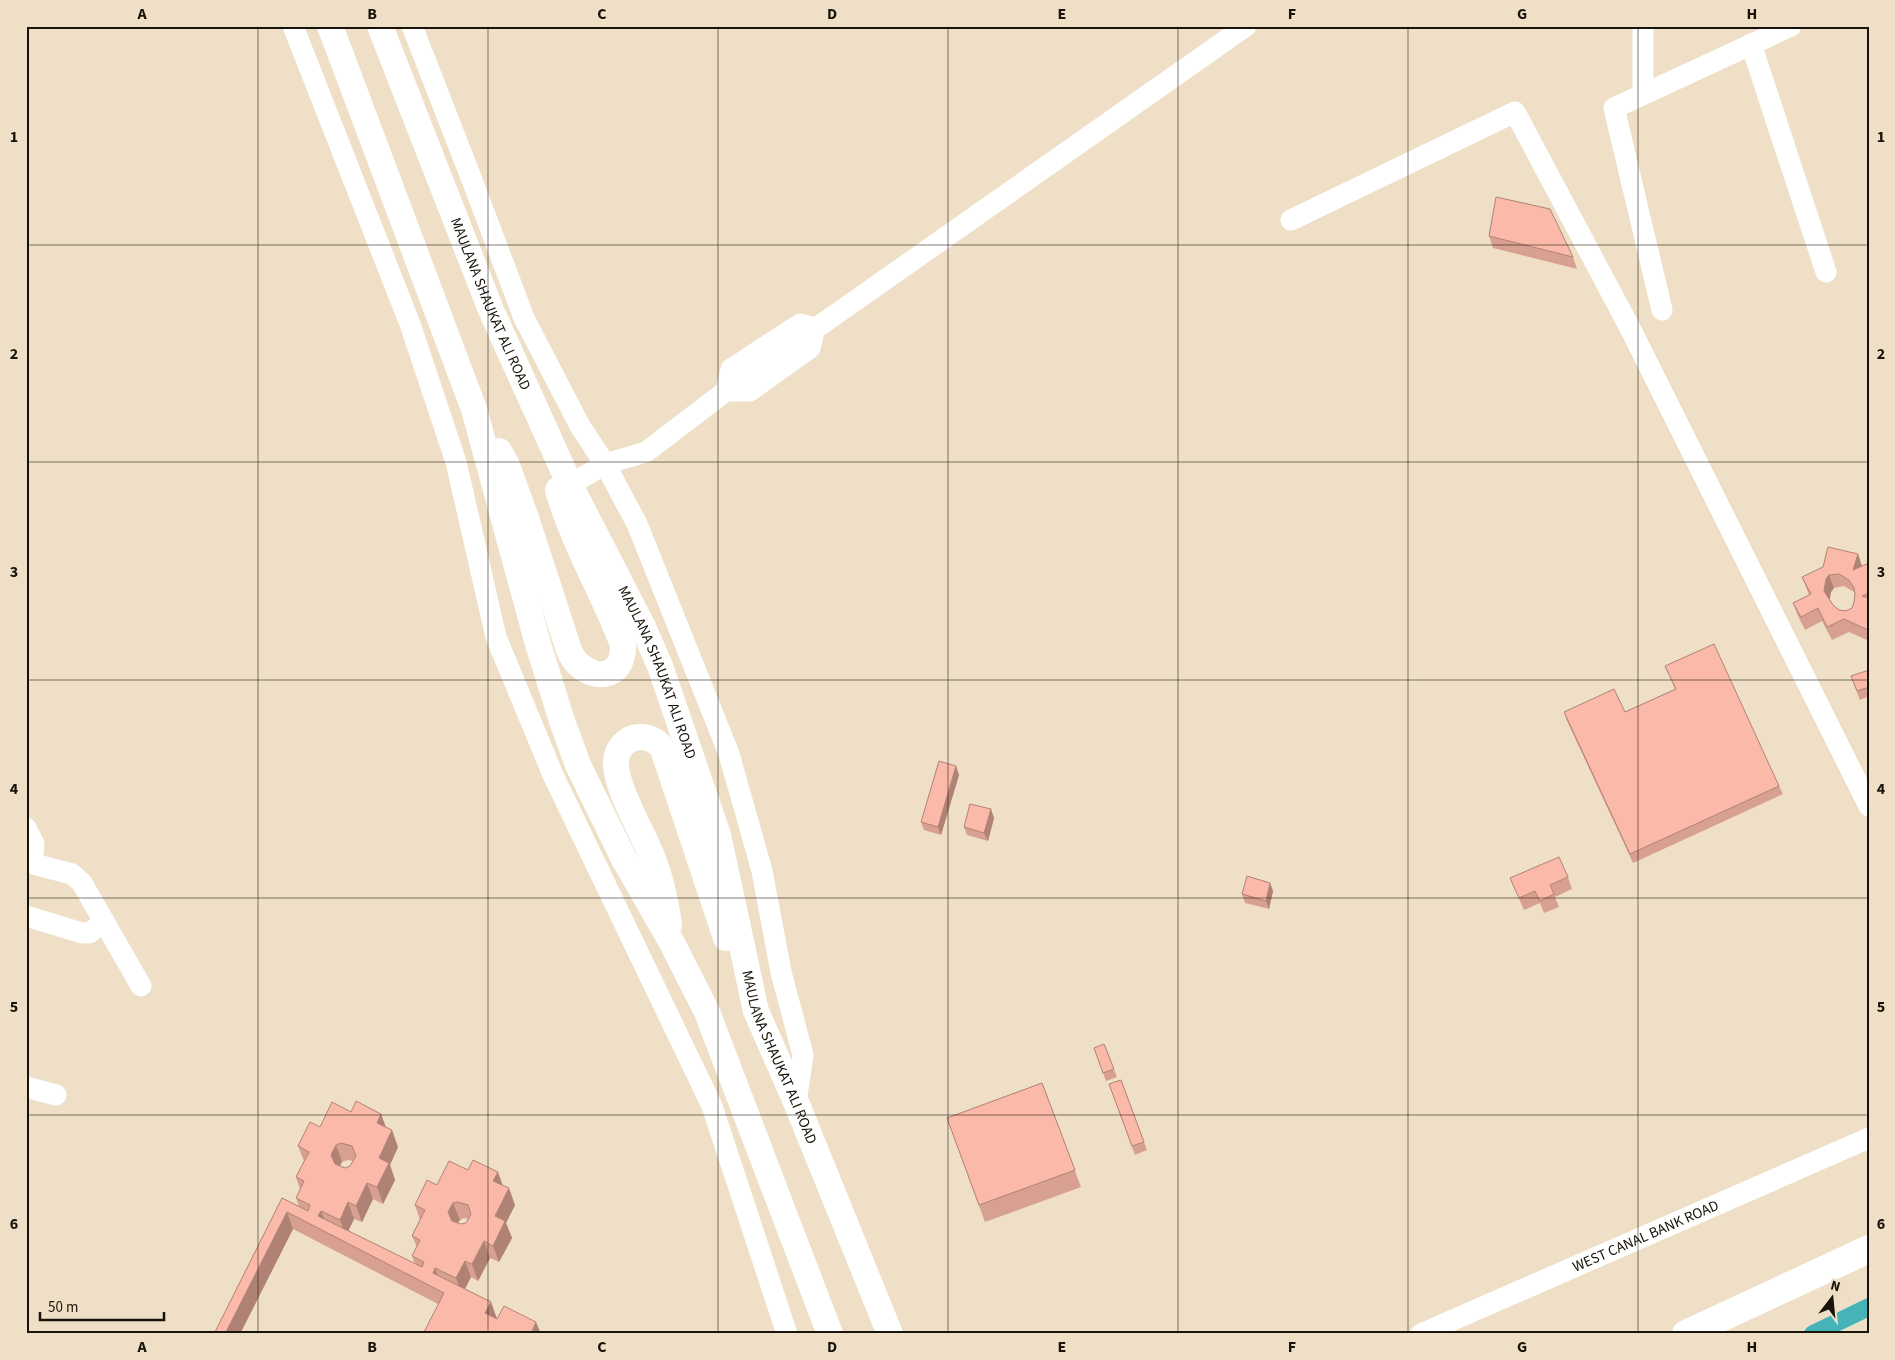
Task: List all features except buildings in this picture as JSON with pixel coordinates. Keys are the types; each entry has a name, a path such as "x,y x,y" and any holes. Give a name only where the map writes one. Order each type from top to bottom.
{"highway":[{"path":"1686,1334 1869,1248"}],"main road":[{"path":"330,26 474,408 538,644 578,765 624,859 672,943 707,1012 830,1334"},
{"name":"MAULANA SHAUKAT ALI ROAD","path":"380,26 491,310 570,485 643,627 669,690 718,835 756,1011 796,1102 890,1334"},
{"path":"474,408 506,463 526,518 568,650 576,662 585,669 596,674 612,672 618,668 623,653 622,645 579,550 561,498 534,406"},
{"path":"672,943 666,903 654,862 622,790 616,766 616,758 621,746 626,741 640,737 653,740 663,749 734,964 752,996"}],"street":[{"path":"293,26 410,324 456,462 496,638 553,775 712,1106 787,1334"},
{"path":"412,26 524,318 580,426 605,464 637,524 729,754 762,871 781,972 803,1055 796,1102"},
{"path":"570,485 605,464 646,452 726,391 750,391 810,348 815,328 1246,26"},
{"path":"1643,26 1643,94"},
{"path":"1662,310 1614,108 1791,26"},
{"path":"1752,44 1826,272"},
{"path":"1291,220 1515,112 1630,328 1869,806"},
{"path":"726,391 731,369 800,324 815,328"},
{"path":"26,828 34,844 29,862 72,874 82,883 141,986"},
{"path":"26,916 89,933 104,922"},
{"path":"26,1086 56,1095"},
{"name":"WEST CANAL BANK ROAD","path":"1421,1334 1869,1138"}],"waterway":[{"path":"1813,1334 1869,1307"}]}
